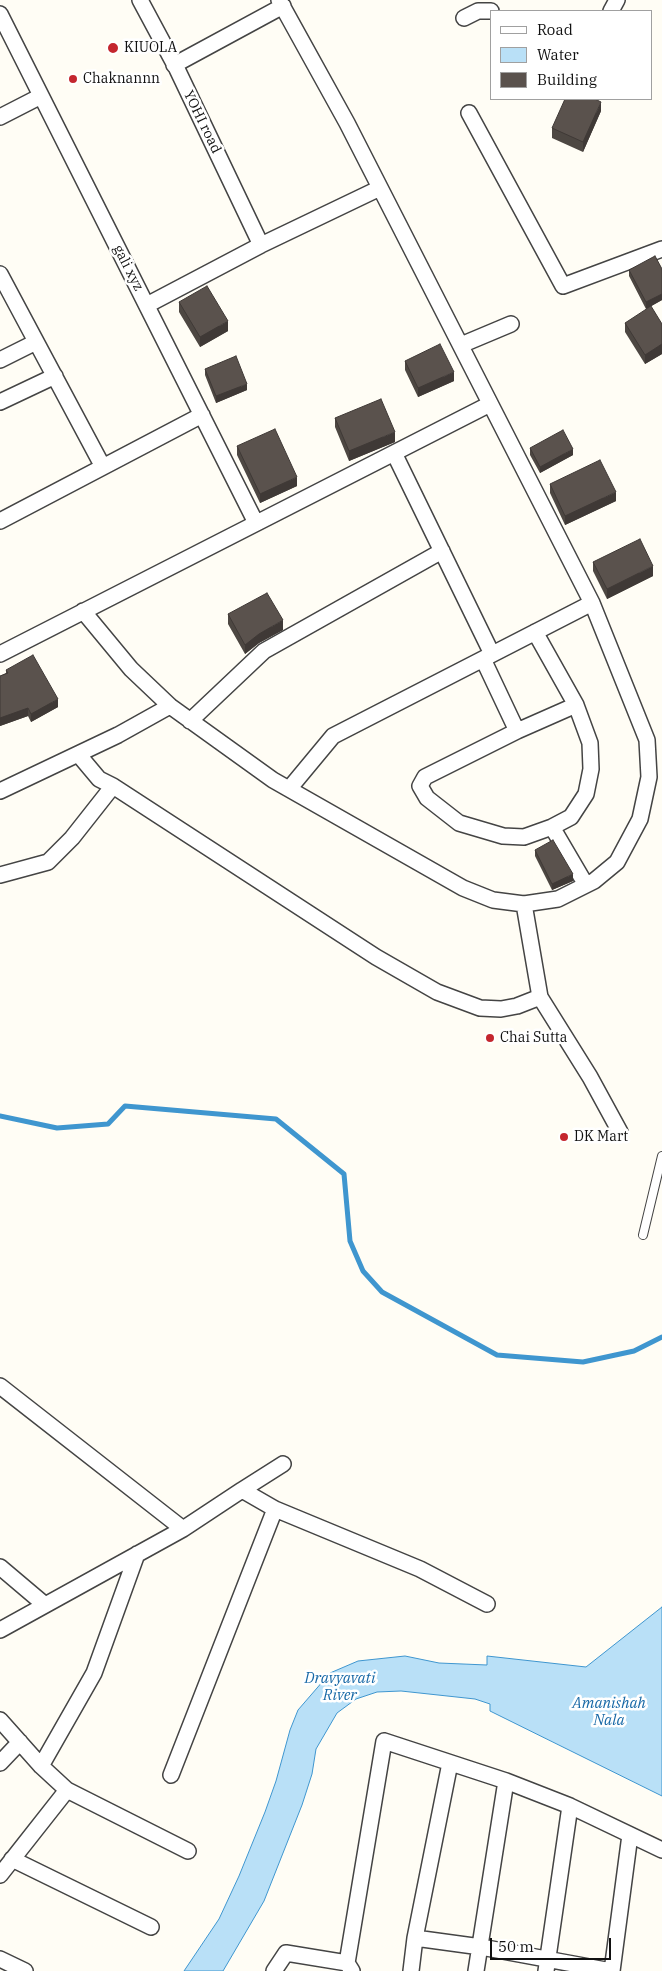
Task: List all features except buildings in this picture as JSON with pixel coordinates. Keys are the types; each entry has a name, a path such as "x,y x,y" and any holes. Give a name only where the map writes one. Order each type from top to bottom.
{"street":[{"name":"YOHI road","path":"140,0 262,245"},
{"path":"82,611 131,669 170,706 273,780 463,888 493,900 524,904 558,899 586,885 617,862 640,819 649,777 647,740 592,603 347,123 281,3 174,65"},
{"path":"464,18 478,11 490,12"},
{"name":"gali xyz","path":"0,14 256,523"},
{"path":"0,118 41,96"},
{"path":"469,113 563,286 662,249"},
{"path":"147,305 262,245 380,188"},
{"path":"0,274 103,467"},
{"path":"461,345 511,324"},
{"path":"0,360 36,342"},
{"path":"0,402 55,376"},
{"path":"0,654 490,404"},
{"path":"0,521 202,415"},
{"path":"394,453 442,551 517,730"},
{"path":"190,721 264,652 442,551"},
{"path":"289,789 333,736 592,603"},
{"path":"535,632 576,705 590,743 591,768 586,794 571,817 552,827 524,837 502,836 459,823 427,798 420,786 425,776 517,730 576,705"},
{"path":"0,791 78,754 170,706"},
{"path":"78,754 99,779 113,786 376,957 437,992 480,1008 500,1009 517,1006 540,997"},
{"path":"0,875 48,862 72,838 113,786"},
{"path":"552,827 586,885"},
{"path":"524,904 540,997 590,1077 620,1132"},
{"path":"0,1386 183,1529"},
{"path":"0,1630 183,1529 283,1464"},
{"path":"242,1490 275,1509 420,1569 487,1604"},
{"path":"171,1775 275,1509"},
{"path":"42,1766 94,1673 137,1554"},
{"path":"0,1567 45,1605"},
{"path":"0,1720 67,1790 188,1851"},
{"path":"274,1971 286,1953 349,1967 384,1741 506,1781 570,1806 662,1850"},
{"path":"0,1763 20,1742"},
{"path":"411,1971 450,1763"},
{"path":"476,1971 506,1781"},
{"path":"0,1875 67,1790"},
{"path":"547,1966 570,1806"},
{"path":"416,1938 481,1947 547,1966 612,1971 630,1835"},
{"path":"12,1859 151,1927"},
{"path":"0,1960 25,1971"}],"lane":[{"path":"643,1235 662,1156"}],"water":[{"path":"662,1607 662,1796 490,1711 490,1704 475,1699 401,1691 377,1692 356,1699 337,1713 316,1749 312,1774 302,1805 264,1901 223,1971 184,1971 219,1919 239,1876 265,1812 298,1710 330,1673 358,1661 405,1656 439,1663 487,1665 487,1656 586,1667"}],"waterway":[{"path":"0,1116 57,1128 108,1124 125,1106 276,1119 344,1174 350,1241 363,1271 382,1292 497,1355 583,1362 634,1351 662,1337"}],"place":[{"name":"KIUOLA","path":"113,48"},
{"name":"Chaknannn","path":"73,79"},
{"name":"Chai Sutta","path":"490,1038"},
{"name":"DK Mart","path":"564,1137"}],"water label":[{"name":"Dravyavati River","path":"340,1688"},
{"name":"Amanishah Nala","path":"609,1712"}]}
